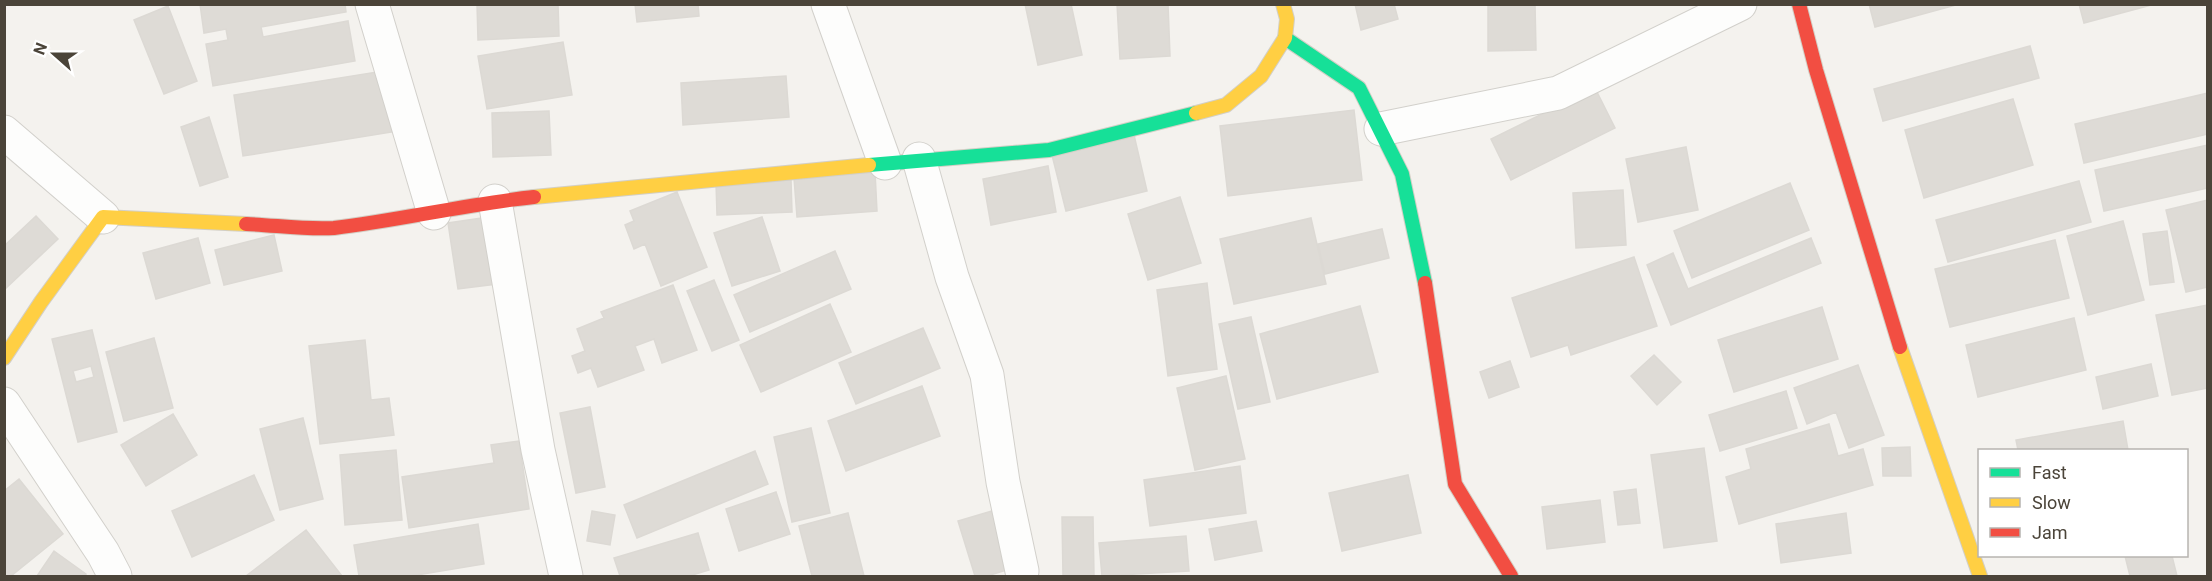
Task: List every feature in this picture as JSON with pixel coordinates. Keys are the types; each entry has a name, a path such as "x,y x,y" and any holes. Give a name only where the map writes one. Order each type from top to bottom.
{"street":[{"path":"372,4 434,213"},
{"path":"828,4 885,163"},
{"path":"4,132 104,217 331,228 434,213 495,201 919,159 1049,150 1226,105 1261,76 1285,38 1287,19 1283,4"},
{"path":"1381,129 1558,93 1740,4"},
{"path":"1799,4 1816,70 1900,349 1980,576"},
{"path":"1285,38 1359,88 1402,174 1425,281 1455,484 1511,576"},
{"path":"919,159 952,277 987,375 1004,482 1022,571"},
{"path":"495,201 538,450 566,576"},
{"path":"4,358 40,302 104,217"},
{"path":"4,404 103,553 115,576"}],"building":[{"path":"200,4 345,4 346,12 261,27 263,37 348,21 355,61 213,86 206,44 228,40 226,29 204,33"},
{"path":"477,4 558,4 559,36 478,40"},
{"path":"635,4 698,4 699,16 637,22"},
{"path":"1025,4 1071,4 1082,55 1038,65"},
{"path":"1117,4 1168,4 1170,56 1120,59"},
{"path":"1355,4 1394,4 1398,19 1361,30"},
{"path":"1488,4 1535,4 1536,50 1488,51"},
{"path":"1869,4 1956,4 1956,5 1875,27"},
{"path":"2079,4 2155,4 2084,23"},
{"path":"168,6 197,81 164,94 134,20"},
{"path":"563,42 572,95 487,109 478,56"},
{"path":"2030,46 2039,78 1883,121 1874,89"},
{"path":"383,71 392,132 243,156 234,95"},
{"path":"786,76 789,117 683,125 681,83"},
{"path":"1595,88 1615,128 1511,180 1491,139"},
{"path":"2208,93 2208,134 2084,163 2075,124"},
{"path":"2013,99 2033,165 1924,198 1905,130"},
{"path":"1354,110 1362,180 1228,196 1220,126"},
{"path":"549,111 551,155 493,157 492,113"},
{"path":"209,117 228,177 200,186 181,127"},
{"path":"1134,135 1147,191 1066,211 1052,155"},
{"path":"2208,145 2208,188 2104,211 2095,170"},
{"path":"1686,147 1698,210 1638,222 1626,159"},
{"path":"1048,166 1056,212 991,225 983,179"},
{"path":"875,172 877,211 797,217 794,178"},
{"path":"791,179 792,212 717,215 716,183"},
{"path":"2079,181 2091,222 1948,262 1936,220"},
{"path":"1790,183 1809,230 1692,278 1674,231"},
{"path":"1623,190 1626,245 1576,248 1573,193"},
{"path":"677,192 707,267 661,286 645,244 634,249 625,225 634,221 630,211"},
{"path":"1180,197 1201,263 1148,280 1128,214"},
{"path":"2208,200 2208,287 2186,292 2166,210"},
{"path":"36,216 58,239 4,290 4,246"},
{"path":"488,217 497,284 458,289 448,223"},
{"path":"762,217 780,271 732,286 714,233"},
{"path":"1311,218 1326,284 1234,304 1220,239"},
{"path":"2123,221 2144,300 2088,315 2067,236"},
{"path":"1382,229 1389,258 1325,274 1318,244"},
{"path":"2167,231 2174,282 2150,285 2143,234"},
{"path":"274,235 282,271 224,285 215,250"},
{"path":"198,238 210,283 156,299 143,253"},
{"path":"1811,238 1821,263 1671,325 1647,265 1673,253 1688,289"},
{"path":"2055,240 2069,298 1950,327 1935,269"},
{"path":"835,251 851,289 750,332 734,295"},
{"path":"1634,257 1657,326 1571,355 1568,345 1531,357 1512,298"},
{"path":"714,280 739,340 712,351 687,291"},
{"path":"1207,283 1217,369 1168,376 1157,290"},
{"path":"673,285 697,350 662,363 654,339 635,346 644,370 598,387 591,368 578,373 572,356 585,351 577,329 604,318 601,312"},
{"path":"830,304 851,352 761,392 740,345"},
{"path":"2208,305 2208,388 2172,395 2156,315"},
{"path":"1360,306 1378,372 1277,399 1260,334"},
{"path":"1822,307 1838,359 1734,392 1718,340"},
{"path":"1251,317 1270,402 1238,409 1219,324"},
{"path":"2074,318 2086,370 1978,397 1966,345"},
{"path":"923,328 940,368 856,404 839,363"},
{"path":"92,330 117,432 78,442 52,339","holes":["91,366 94,377 76,382 73,371"]},
{"path":"154,338 173,408 124,421 106,352"},
{"path":"365,340 371,400 389,398 394,435 320,444 309,346"},
{"path":"1654,355 1681,382 1657,405 1631,376"},
{"path":"1510,361 1519,387 1489,398 1480,372"},
{"path":"2151,364 2158,396 2103,409 2096,377"},
{"path":"1858,365 1884,435 1849,448 1836,412 1807,424 1794,388"},
{"path":"1226,376 1245,459 1195,470 1177,388"},
{"path":"922,386 940,436 846,471 828,421"},
{"path":"1786,391 1797,428 1720,451 1709,415"},
{"path":"590,407 605,487 576,493 560,413"},
{"path":"173,414 197,455 146,486 121,445"},
{"path":"303,418 323,499 280,510 260,429"},
{"path":"2123,421 2128,449 2018,449 2016,440"},
{"path":"1829,424 1838,456 1863,449 1873,485 1739,524 1726,477 1751,469 1746,449"},
{"path":"811,428 830,513 792,522 774,437"},
{"path":"519,441 529,509 409,528 402,477 494,463 491,445"},
{"path":"1910,447 1911,476 1883,476 1882,448"},
{"path":"1704,448 1717,541 1664,548 1651,455"},
{"path":"396,450 402,520 345,525 340,455"},
{"path":"755,451 768,484 637,538 624,505"},
{"path":"1240,466 1246,513 1150,526 1144,480"},
{"path":"254,475 274,520 192,557 172,511"},
{"path":"1408,475 1421,533 1342,551 1329,493"},
{"path":"19,479 63,534 11,576 4,576 4,491"},
{"path":"1636,489 1640,523 1618,525 1614,492"},
{"path":"776,492 790,534 739,551 726,509"},
{"path":"1600,500 1605,542 1547,549 1542,507"},
{"path":"592,511 615,515 610,545 587,541"},
{"path":"992,511 1010,569 987,576 975,576 958,521"},
{"path":"848,513 864,576 812,576 799,526"},
{"path":"1846,513 1851,553 1781,563 1776,524"},
{"path":"1062,517 1093,517 1094,576 1063,576"},
{"path":"1256,521 1262,551 1215,560 1209,529"},
{"path":"478,524 484,564 411,576 359,576 354,545"},
{"path":"306,530 342,576 246,576"},
{"path":"698,533 709,570 689,576 620,576 614,558"},
{"path":"1186,536 1189,571 1102,576 1099,543"},
{"path":"54,551 86,574 84,576 37,576"},
{"path":"2125,557 2172,557 2177,576 2130,576"}],"traffic: fast":[{"path":"1285,38 1359,88 1402,174 1425,283"},
{"path":"869,165 1049,150 1196,113"}],"traffic: slow":[{"path":"1196,113 1226,105 1261,76 1285,38 1287,19 1283,4"},
{"path":"534,197 869,165"},
{"path":"4,358 41,302 103,217 246,224"},
{"path":"1900,347 1980,576"}],"traffic: jam":[{"path":"1799,4 1816,70 1900,347"},
{"path":"246,224 334,228 534,197"},
{"path":"1425,283 1455,484 1511,576"}]}
